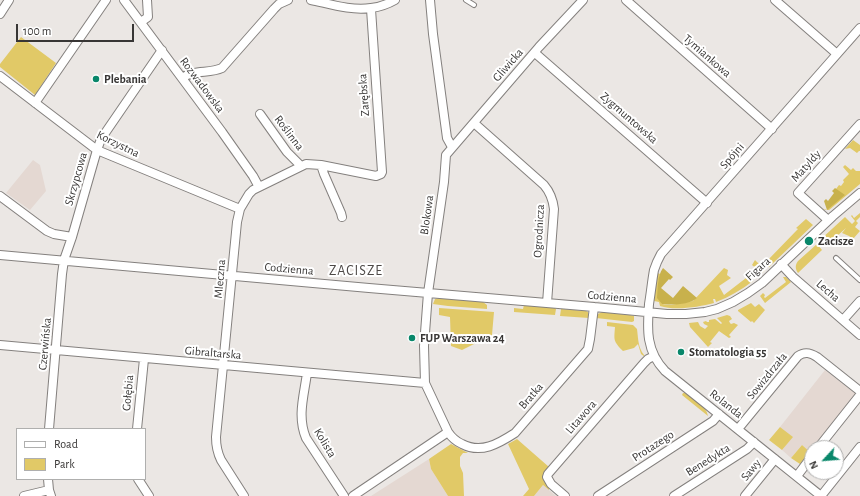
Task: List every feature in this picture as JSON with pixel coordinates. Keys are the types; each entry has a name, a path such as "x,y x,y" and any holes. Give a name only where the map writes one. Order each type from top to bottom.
{"street":[{"path":"0,14 9,0"},
{"path":"35,103 106,0"},
{"name":"Rozwadowska","path":"124,0 222,132 259,187"},
{"path":"141,22 148,17 147,0"},
{"path":"182,78 186,74 211,72 222,68 274,9 279,4 288,0"},
{"path":"311,0 352,8 383,6 395,0"},
{"path":"430,0 447,138 452,147"},
{"name":"Gliwicka","path":"452,147 584,0"},
{"name":"Tymiankowa","path":"626,0 772,129"},
{"path":"775,0 837,54"},
{"name":"Zarębska","path":"370,8 382,172 376,176"},
{"name":"Spójni","path":"648,312 654,270 659,258 860,28"},
{"name":"Skrzypcowa","path":"64,260 101,139 162,50"},
{"name":"Zygmuntowska","path":"535,53 707,203"},
{"name":"Korzystna","path":"0,76 97,150 240,209"},
{"name":"Roślinna","path":"260,114 287,152 301,166"},
{"name":"Ogrodnicza","path":"474,122 544,185 554,202 547,303"},
{"name":"Matyldy","path":"828,220 798,193 860,124"},
{"name":"Blokowa","path":"448,432 425,383 424,346 428,293 444,182 446,155 452,147"},
{"name":"Mleczna","path":"244,496 221,460 216,447 237,222 240,209 253,190 306,164 321,165 376,176"},
{"path":"321,165 342,218"},
{"name":"Figara","path":"648,312 673,315 705,312 722,307 737,300 752,291 828,220 860,193"},
{"path":"0,196 47,231 54,234 72,237"},
{"name":"Codzienna","path":"0,254 648,312"},
{"name":"Czerwińska","path":"49,428 64,260"},
{"name":"Lecha","path":"781,264 793,277 860,335"},
{"path":"843,320 860,301"},
{"name":"Bratka","path":"448,432 452,439 459,443 478,449 489,447 515,433 588,349 594,307"},
{"name":"Rolanda","path":"648,312 649,343 654,356 662,368 670,376 821,496"},
{"name":"Gibraltarska","path":"0,345 425,383"},
{"name":"Sowizdrzała","path":"738,429 801,354 809,353 817,357 860,391"},
{"name":"Litawora","path":"565,496 551,484 547,477 548,474 644,363 654,356"},
{"name":"Gołębia","path":"137,428 144,359"},
{"name":"Kolista","path":"307,373 301,415 302,428 306,438 344,496"},
{"path":"824,440 860,395"},
{"name":"Protazego","path":"598,496 713,421 719,414"},
{"path":"353,496 448,432"},
{"name":"Benedykta","path":"674,496 747,449 754,442"},
{"path":"821,496 860,447"},
{"name":"Sawy","path":"745,496 775,459"},
{"path":"797,476 804,467"},
{"path":"24,496 50,493 48,480"},
{"path":"139,480 149,496"}],"lane":[{"path":"466,0 474,5"},
{"path":"836,258 860,280"}],"shaded area":[{"path":"33,160 40,165 46,191 30,210 6,193"},
{"path":"835,188 845,195 827,210 824,201 826,199 828,201 834,193 832,191"},
{"path":"663,268 673,277 670,280 669,279 661,288 673,298 683,286 697,298 685,303 662,304 657,298 659,278"},
{"path":"825,370 856,394 820,440 804,440 804,447 802,445 791,458 782,450 792,437 780,427"},
{"path":"429,459 431,469 448,496 371,496"},
{"path":"543,485 556,496 534,496"}],"green space":[{"path":"21,37 56,63 35,95 0,67 0,64"},
{"path":"853,140 860,145 860,151 857,153 850,148 845,149"},
{"path":"845,165 851,170 853,168 856,171 860,171 860,184 829,210 827,210 836,189 839,185 841,186 844,182 843,180 849,174 843,167"},
{"path":"860,213 860,217 856,221 858,223 855,227 860,231 853,239 842,233 846,228 826,246 820,240 845,217 852,224 855,221 851,216 852,215 854,218"},
{"path":"806,219 813,225 769,267 765,263"},
{"path":"817,244 822,250 798,273 796,270 797,262"},
{"path":"755,260 765,270 756,278 754,274 757,269 752,265"},
{"path":"724,268 728,270 727,275 731,278 719,286 724,295 746,278 753,281 726,298 716,302 715,299 713,299 714,303 701,306 673,308 660,306 659,302 654,301 656,276 658,273 660,274 658,285 662,304 671,305 693,301"},
{"path":"783,277 786,277 791,282 765,303 760,296 763,293 765,298 786,282"},
{"path":"439,298 483,302 487,305 487,309 433,304 435,299"},
{"path":"751,303 755,307 759,304 765,310 754,323 738,311"},
{"path":"524,305 555,308 555,315 514,312 514,308 523,309"},
{"path":"439,308 494,312 492,335 462,350 451,346 450,317 439,315"},
{"path":"561,309 586,311 588,312 589,318 560,316"},
{"path":"602,312 634,316 634,321 596,318 598,314"},
{"path":"727,315 732,319 729,321 731,324 734,323 738,325 729,335 731,337 729,338 719,331 708,347 690,327 689,323 698,322 700,326 705,329 708,326 703,322 709,322 709,320 715,319 721,324 722,323 717,318"},
{"path":"607,322 633,325 637,329 639,345 645,357 641,354 638,344 634,348 623,351 617,345 615,340 615,327 607,326"},
{"path":"683,393 702,405 708,416 682,395"},
{"path":"780,427 793,437 782,450 769,440"},
{"path":"517,439 549,467 543,475 549,490 543,485 534,496 523,496 529,489 508,444"},
{"path":"451,444 468,453 463,453 460,457 460,466 463,473 464,496 448,496 431,469 429,459"},
{"path":"802,445 804,447 804,459 800,464 791,458"}],"place":[{"name":"Plebania","path":"96,79"},
{"name":"Zacisze","path":"809,241"},
{"name":"FUP Warszawa 24","path":"412,338"},
{"name":"Stomatologia 55","path":"681,352"}],"district":[{"name":"ZACISZE","path":"356,271"}]}
